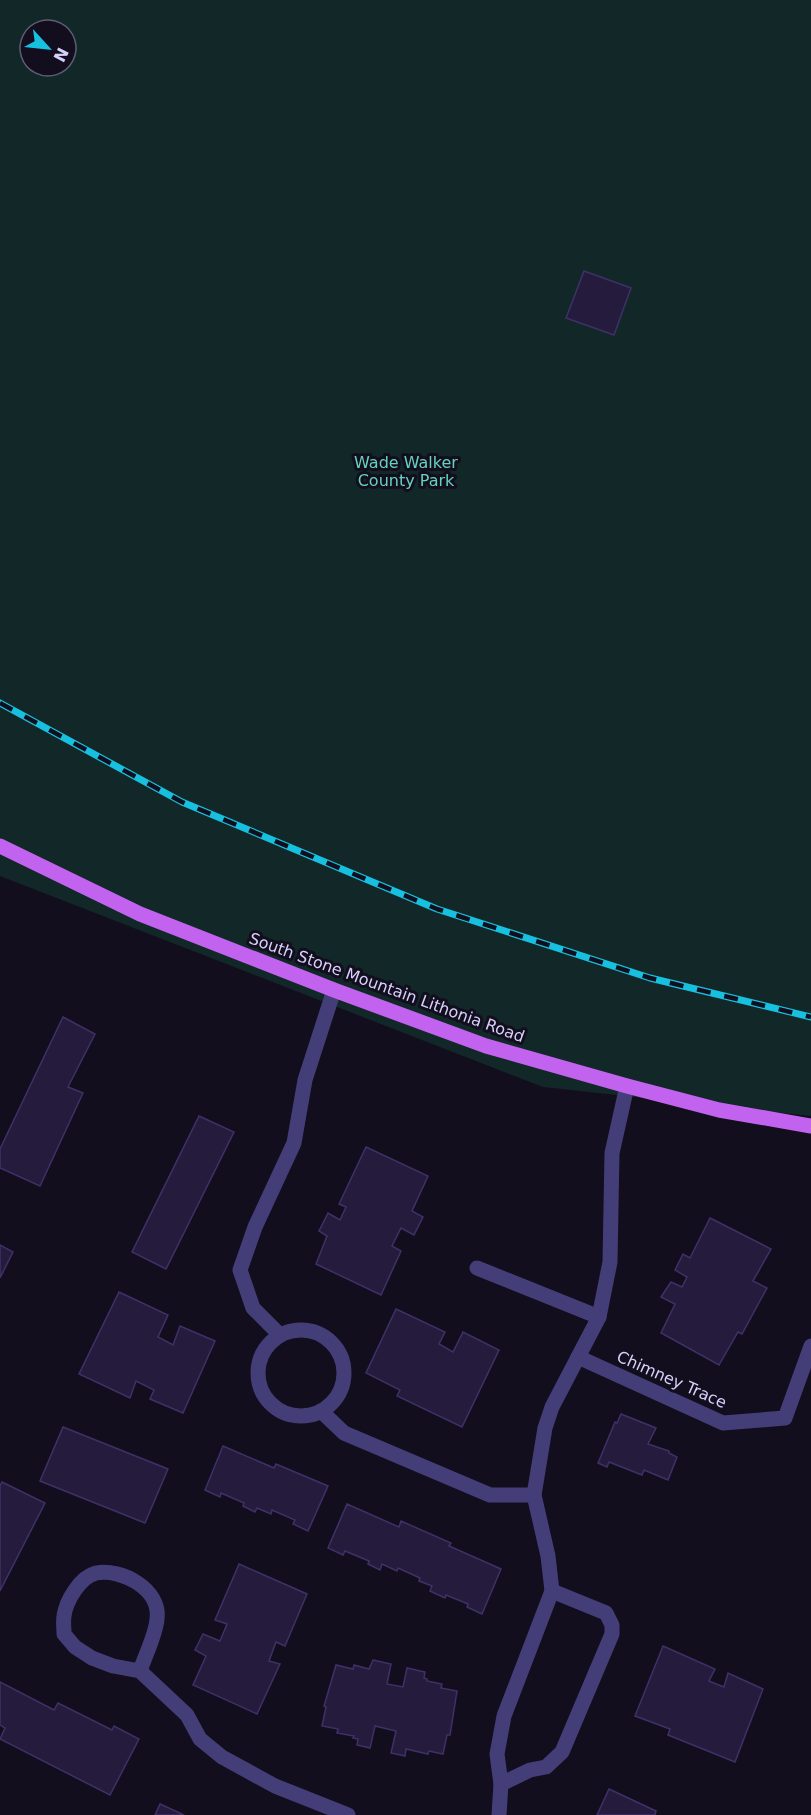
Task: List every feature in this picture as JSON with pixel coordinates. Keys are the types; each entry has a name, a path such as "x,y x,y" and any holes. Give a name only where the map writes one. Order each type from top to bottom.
{"main road":[{"name":"South Stone Mountain Lithonia Road","path":"0,846 140,914 334,990 486,1046 719,1110 811,1126"}],"street":[{"path":"280,1335 253,1308 240,1270 255,1227 294,1143 305,1080 334,990"},
{"path":"499,1815 501,1784 497,1754 504,1716 552,1591 548,1556 534,1495 545,1428 552,1407 598,1317 610,1262 612,1153 627,1086"},
{"path":"477,1268 598,1317"},
{"path":"293,1330 307,1330 331,1341 339,1352 344,1365 342,1386 332,1403 321,1411 307,1416 291,1415 278,1410 267,1400 260,1386 259,1364 268,1344 280,1335 293,1330"},
{"name":"Chimney Trace","path":"578,1357 723,1423 785,1418 811,1346"},
{"path":"321,1411 344,1433 490,1495 534,1495"},
{"path":"140,1671 158,1619 156,1603 146,1589 118,1573 94,1574 82,1582 72,1595 64,1615 64,1634 75,1647 113,1666 140,1671 187,1715 200,1739 222,1758 312,1809 348,1815"},
{"path":"501,1784 530,1770 546,1767 562,1752 612,1634 612,1625 606,1613 552,1591"}],"green space":[{"name":"Wade Walker County Park","path":"0,0 811,0 811,1116 543,1087 0,876"}],"building":[{"path":"584,271 631,288 614,335 566,318"},
{"path":"63,1017 95,1034 68,1087 83,1093 40,1186 0,1168 0,1149"},
{"path":"199,1116 234,1132 166,1269 132,1252"},
{"path":"366,1147 428,1176 412,1211 423,1217 414,1235 401,1228 392,1246 401,1251 381,1295 316,1264 327,1236 319,1231 328,1213 340,1220 346,1207 339,1204"},
{"path":"710,1218 771,1249 753,1281 767,1288 742,1334 738,1332 719,1365 661,1333 675,1304 661,1297 671,1282 682,1287 687,1277 675,1270 683,1254 690,1258"},
{"path":"0,1245 13,1252 0,1278"},
{"path":"119,1292 168,1315 158,1337 173,1345 180,1326 215,1341 183,1413 150,1399 154,1390 136,1381 130,1398 79,1374"},
{"path":"396,1309 445,1332 439,1344 453,1352 463,1332 499,1350 462,1427 397,1396 400,1390 366,1373"},
{"path":"621,1414 656,1428 648,1444 669,1451 677,1457 668,1480 644,1470 642,1475 609,1462 607,1467 598,1463 615,1422 617,1423"},
{"path":"63,1427 168,1469 145,1523 40,1481"},
{"path":"223,1446 274,1468 276,1464 328,1486 308,1531 293,1524 295,1520 272,1510 271,1514 257,1508 255,1512 243,1506 244,1503 221,1493 220,1497 205,1490"},
{"path":"2,1482 45,1503 0,1591 0,1486"},
{"path":"347,1504 399,1527 401,1521 451,1543 449,1546 501,1569 482,1614 467,1607 468,1604 430,1591 432,1586 398,1568 397,1571 382,1564 380,1570 368,1564 369,1561 345,1551 343,1555 328,1548"},
{"path":"239,1564 307,1594 285,1646 276,1642 269,1661 280,1664 257,1714 193,1685 206,1656 195,1650 203,1634 220,1641 227,1624 215,1620"},
{"path":"663,1646 715,1669 709,1681 724,1687 728,1673 763,1689 735,1762 668,1735 670,1729 635,1716"},
{"path":"373,1660 391,1664 387,1684 403,1687 407,1668 425,1672 424,1678 427,1681 442,1684 441,1688 457,1691 450,1735 447,1735 443,1754 429,1751 428,1754 406,1749 405,1756 391,1753 396,1731 375,1726 370,1748 357,1745 358,1739 353,1738 354,1736 337,1733 338,1729 322,1726 326,1707 324,1706 336,1665 353,1669 354,1665 369,1669"},
{"path":"0,1682 54,1710 58,1703 112,1730 114,1726 139,1739 110,1795 0,1739 5,1728 0,1725"},
{"path":"609,1789 656,1811 655,1815 597,1815"},
{"path":"160,1804 184,1815 155,1815"}],"railway":[{"path":"0,703 182,802 437,909 650,978 811,1017"}]}
